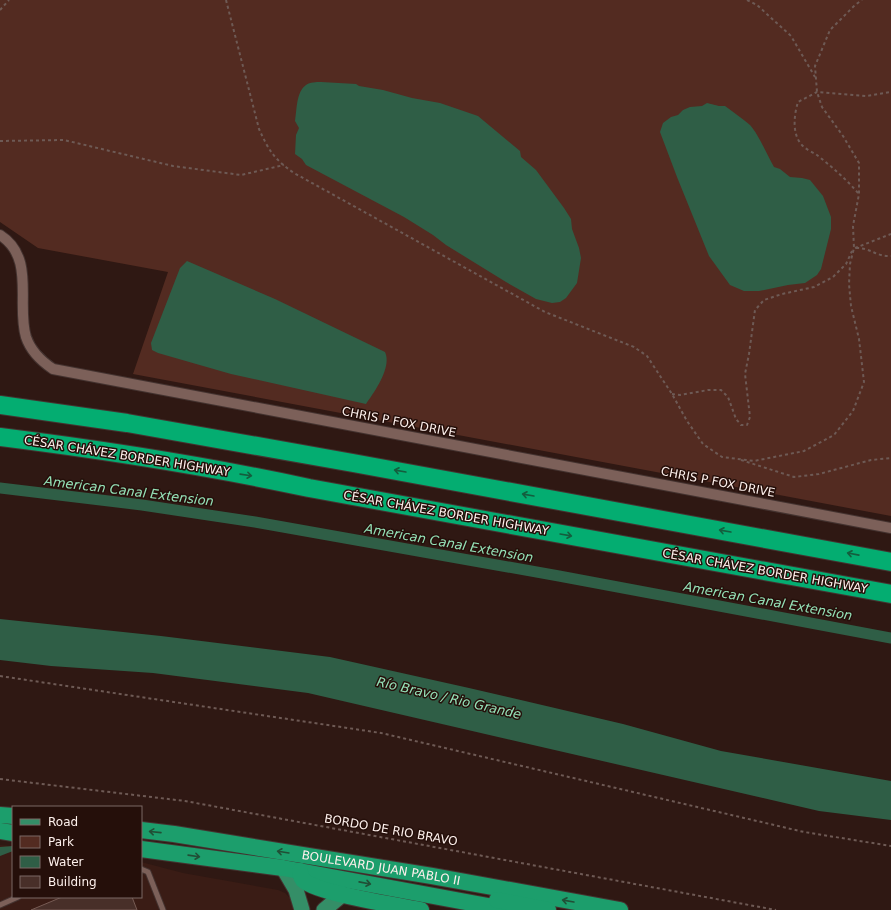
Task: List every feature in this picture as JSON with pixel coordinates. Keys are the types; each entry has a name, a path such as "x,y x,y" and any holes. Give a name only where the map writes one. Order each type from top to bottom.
{"highway":[{"path":"0,394 127,423"},
{"path":"0,405 127,423 361,464 891,562"},
{"name":"CÉSAR CHÁVEZ BORDER HIGHWAY","path":"0,437 127,454 891,594"},
{"path":"0,447 60,452 127,454"},
{"path":"0,815 12,816"},
{"name":"BOULEVARD JUAN PABLO II","path":"142,830 432,876 620,910"},
{"path":"0,831 12,833"},
{"name":"BOULEVARD JUAN PABLO II","path":"142,849 283,868 509,910"},
{"path":"300,871 300,875 307,882 342,895 421,910"},
{"path":"432,876 464,894 548,910"}],"main road":[{"path":"283,868 296,890 302,910"},
{"path":"324,910 342,895"}],"street":[{"name":"CHRIS P FOX DRIVE","path":"0,235 11,245 21,267 23,279 24,325 30,347 44,363 53,369 891,528"}],"lane":[{"path":"142,869 148,872 163,910"},
{"path":"0,904 15,898"}],"path":[{"path":"0,10 9,0"},
{"path":"226,0 258,129 267,147 279,162 294,173 545,312 634,347 647,356 672,394 687,422 703,444 722,457 754,461 804,451 834,435 854,410 864,382 859,338 851,306 849,284 850,264 854,248 853,226 859,194 859,163 843,136 822,107 817,92 815,66 830,30 862,0"},
{"path":"747,0 757,5 791,36 816,78"},
{"path":"859,194 848,181 802,145 796,132 795,114 798,102 817,92 866,96 891,92"},
{"path":"0,141 64,140 173,166 241,175 284,166"},
{"path":"672,394 680,395 708,390 721,390 728,397 736,418 741,424 747,425 750,417 745,374 755,310 764,300 782,294 814,287 833,277 846,264 854,248 891,234"},
{"path":"854,248 865,248 883,257 891,256"},
{"path":"736,459 794,477 819,474 870,460 891,458"},
{"path":"0,676 381,733 804,832 891,846"},
{"name":"BORDO DE RIO BRAVO","path":"0,779 184,801 776,910"}],"shaded area":[{"path":"0,845 12,846 12,898 142,898 142,862 183,873 278,890 285,893 292,900 294,910 0,910"}],"green space":[{"path":"0,0 891,0 891,516 133,374 168,272 38,248 0,222"}],"water":[{"path":"321,82 356,84 359,86 383,90 412,98 440,103 478,116 520,151 521,157 536,170 571,219 572,229 581,258 577,283 566,298 560,302 552,303 536,299 446,245 404,217 306,165 302,159 295,154 296,135 299,128 295,121 298,102 300,92 306,85"},
{"path":"707,103 725,106 744,120 757,134 774,167 780,169 790,177 810,180 823,196 831,217 831,229 821,269 817,275 805,283 759,291 744,291 730,285 709,256 660,132 663,123 671,117 678,115 683,110 690,107 702,106"},
{"path":"187,261 275,299 385,352 387,358 382,379 366,404 231,374 152,350 151,343 180,268"},
{"name":"Río Bravo / Rio Grande","path":"0,619 161,636 330,657 623,724 721,751 891,781 891,820 819,811 308,693 153,673 51,666 0,660"},
{"path":"12,846 12,851 0,856 0,847"}],"building":[{"path":"60,898 132,898 137,910 31,910"}],"waterway":[{"name":"American Canal Extension","path":"0,488 142,505 255,522 559,576 891,638"}]}
